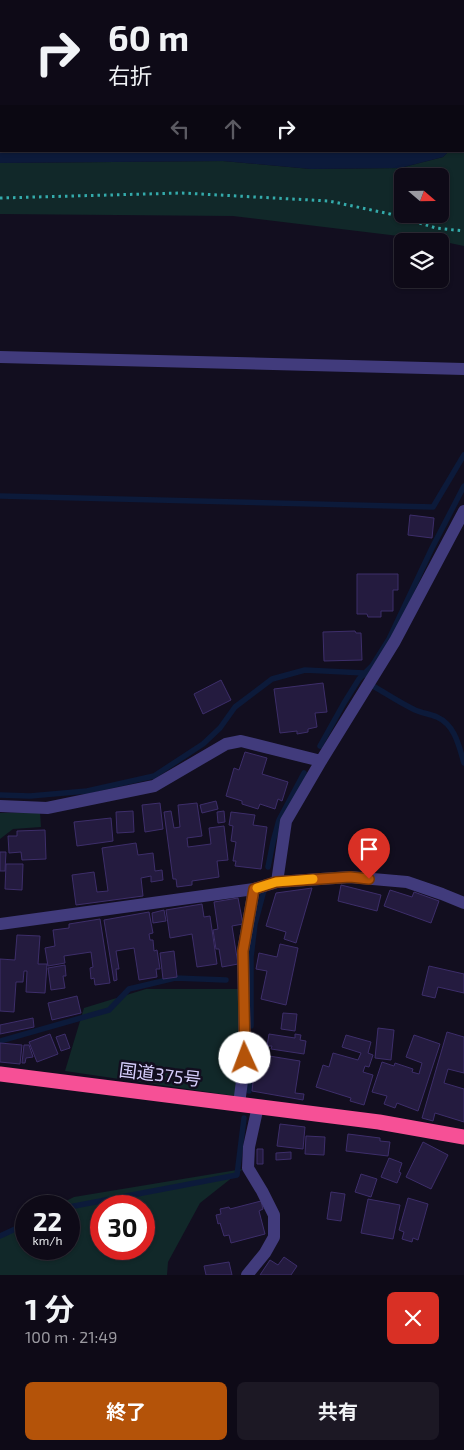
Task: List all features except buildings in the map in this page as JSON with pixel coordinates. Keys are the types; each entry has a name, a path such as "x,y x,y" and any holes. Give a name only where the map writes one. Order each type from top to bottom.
{"highway":[{"name":"国道375号","path":"0,1074 380,1122 464,1138"}],"street":[{"path":"0,357 464,368"},
{"path":"276,882 286,821 459,532 464,511"},
{"path":"0,806 47,808 154,786 226,744 240,741 321,761"},
{"path":"0,924 254,889 276,882 350,877 407,882 464,903"},
{"path":"239,1104 245,1058 243,951 254,889"},
{"path":"247,1275 266,1253 274,1236 274,1215 262,1190 248,1168 249,1147 258,1106"}],"path":[{"path":"0,198 182,193 329,201 390,214 436,228 464,231"}],"green space":[{"path":"448,152 464,152 464,246 449,243 449,233 394,233 394,235 233,216 0,214 0,163 223,161 311,169 394,168 394,223 449,223 449,168 400,168 443,157"},
{"path":"40,812 41,827 13,829 0,839 0,813"},
{"path":"146,989 240,989 240,1074 235,1096 65,1071 84,1008"},
{"path":"243,1169 200,1203 168,1262 167,1275 0,1275 0,1234 15,1226 15,1260 80,1260 80,1196"}],"water":[{"path":"0,152 448,152 443,157 400,168 311,169 223,161 0,163"}],"waterway":[{"path":"0,496 433,507 464,455"},
{"path":"320,746 359,679 372,666 389,639 464,486"},
{"path":"0,795 30,796 87,791 154,776 203,744 220,728 235,707 272,679 305,670 364,673 365,675"},
{"path":"373,686 409,707 437,717 448,725 455,737 464,763"},
{"path":"268,867 279,820 304,773"},
{"path":"251,1026 251,957 255,924 264,890"},
{"path":"0,1041 109,1010 129,989 175,978 226,980"},
{"path":"249,1091 250,1065"},
{"path":"80,1205 237,1175 244,1118"},
{"path":"0,1236 15,1229"}],"slow traffic":[{"path":"257,888 276,882 313,879"}],"route":[{"path":"245,1058 243,951 254,889 276,882 350,877 369,879"}]}
